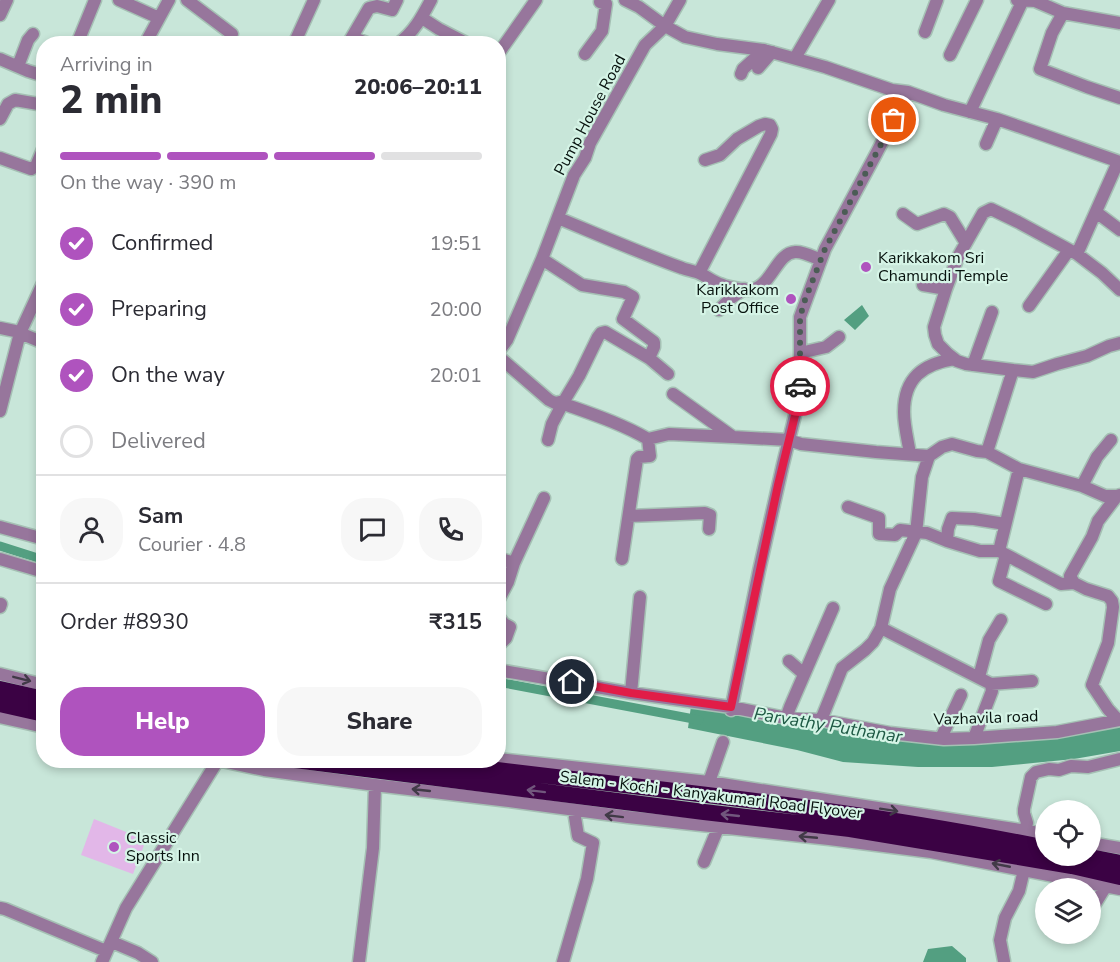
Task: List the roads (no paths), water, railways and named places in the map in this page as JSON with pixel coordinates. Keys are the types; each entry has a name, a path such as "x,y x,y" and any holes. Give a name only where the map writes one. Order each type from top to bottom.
{"highway":[{"path":"0,689 36,697"},
{"path":"0,704 36,712"},
{"name":"Salem - Kochi - Kanyakumari Road Flyover","path":"357,768 704,813 850,829 1062,865 1113,882"},
{"name":"Salem - Kochi - Kanyakumari Road Flyover","path":"483,768 842,813 1035,846"},
{"path":"1101,859 1120,863"}],"street":[{"path":"0,15 7,0"},
{"path":"80,36 96,0"},
{"path":"119,0 159,18"},
{"path":"152,36 169,0"},
{"path":"187,0 232,34"},
{"path":"298,36 314,0"},
{"path":"352,36 369,8 376,6 392,10 397,0"},
{"path":"408,36 422,18 431,0"},
{"path":"506,43 536,0"},
{"path":"625,0 685,37 768,51 795,58 892,90 908,92 944,105 997,119 1119,162 1096,212 1073,252 1029,306"},
{"name":"Pump House Road","path":"506,341 542,259 574,175 585,158 590,143 645,45 665,26 680,0"},
{"path":"795,58 829,0"},
{"path":"925,32 937,0"},
{"path":"950,55 977,0"},
{"path":"1017,0 1035,1 1063,13 1120,23"},
{"path":"970,112 1023,0"},
{"path":"585,54 602,31 606,4 600,1"},
{"path":"1063,13 1052,33 1040,69 1120,98"},
{"path":"422,18 453,36"},
{"path":"18,66 28,40 33,34"},
{"path":"758,68 768,51"},
{"path":"741,74 742,69 768,51"},
{"path":"0,59 36,74"},
{"path":"731,709 759,571 800,395 800,317 825,249 908,92"},
{"path":"0,119 8,104 15,100 36,104"},
{"path":"986,144 997,119"},
{"path":"699,273 772,129 770,125 759,126 737,139 720,155 705,160"},
{"path":"0,158 31,169 36,166"},
{"path":"1120,290 1102,273 1073,252 991,209 983,213 958,257 934,327 938,344 954,359 966,364 1033,372 1087,356 1120,343"},
{"path":"1096,212 1120,230"},
{"path":"903,214 917,224 944,214 950,217 966,243"},
{"path":"558,218 683,269 699,273 720,284 744,289 756,289 763,284 783,258 789,254 795,252 821,260"},
{"path":"542,259 582,285 624,292 633,297 623,319 654,342 649,358"},
{"path":"923,285 946,289"},
{"path":"719,310 744,289"},
{"path":"0,411 20,333 36,298"},
{"path":"973,365 992,312"},
{"path":"0,328 36,340"},
{"path":"548,440 552,424 601,333 605,332 649,358 668,374"},
{"path":"800,353 826,347 839,337"},
{"path":"506,357 549,400 555,404 564,401"},
{"path":"910,454 904,411 910,381 921,371 938,362 954,359"},
{"path":"987,452 1013,370"},
{"path":"674,394 733,436"},
{"path":"564,401 567,405 629,428 648,439 669,434 733,436 929,456"},
{"path":"622,559 637,459 650,456 648,439"},
{"path":"1082,486 1097,457 1111,440"},
{"path":"821,720 842,668 873,642 881,628 890,589 916,532 922,477 929,456 942,447 952,444 987,452 1019,469 1082,486 1105,496 1118,495"},
{"path":"1019,469 1005,524 999,581 1046,604"},
{"path":"1074,583 1070,576 1092,537 1098,521 1118,495"},
{"path":"506,586 544,498"},
{"path":"848,507 879,519 879,534 895,535 900,530 927,533 980,551 1003,553 1061,584 1074,583 1086,589 1116,597 1108,643 1092,685 1108,709 1119,720"},
{"path":"629,516 705,513 710,515 709,529"},
{"path":"947,541 952,518 1005,524"},
{"path":"0,527 36,538"},
{"path":"0,559 36,570"},
{"path":"506,560 514,563"},
{"path":"631,693 640,597"},
{"path":"786,718 833,608"},
{"path":"979,677 989,640 1001,620"},
{"path":"506,625 510,627 506,638"},
{"path":"881,628 991,684 1032,681"},
{"path":"789,662 804,674"},
{"name":"Vazhavila road","path":"506,671 786,718 821,720 890,733 941,738 1057,732 1119,720"},
{"path":"0,674 36,683"},
{"path":"974,738 992,691 991,684"},
{"path":"941,738 961,695"},
{"path":"0,717 36,725"},
{"path":"709,782 723,742"},
{"path":"1024,830 1027,823 1024,809 1031,777 1036,772 1049,768 1059,770 1071,766 1088,767 1120,759"},
{"path":"506,760 709,782 1035,832"},
{"path":"107,952 126,908 213,768"},
{"path":"255,768 375,786 718,828 829,838 931,852 1024,870 1113,882 1120,889"},
{"path":"359,962 373,848 375,786"},
{"path":"563,962 587,879 593,843 578,836 574,810"},
{"path":"704,862 718,828"},
{"path":"1101,845 1120,849"},
{"path":"1004,961 1000,940 1005,918 1019,891 1024,870"},
{"path":"1101,897 1113,882"},
{"path":"0,908 107,952 138,953 152,962"}],"waterway":[{"name":"Parvathy Puthanar","path":"0,546 36,557"},
{"name":"Parvathy Puthanar","path":"506,684 699,720"}],"place":[{"name":"Karikkakom Sri Chamundi Temple","path":"866,267"},
{"name":"Karikkakom Post Office","path":"791,299"},
{"name":"Classic Sports Inn","path":"114,847"}]}
